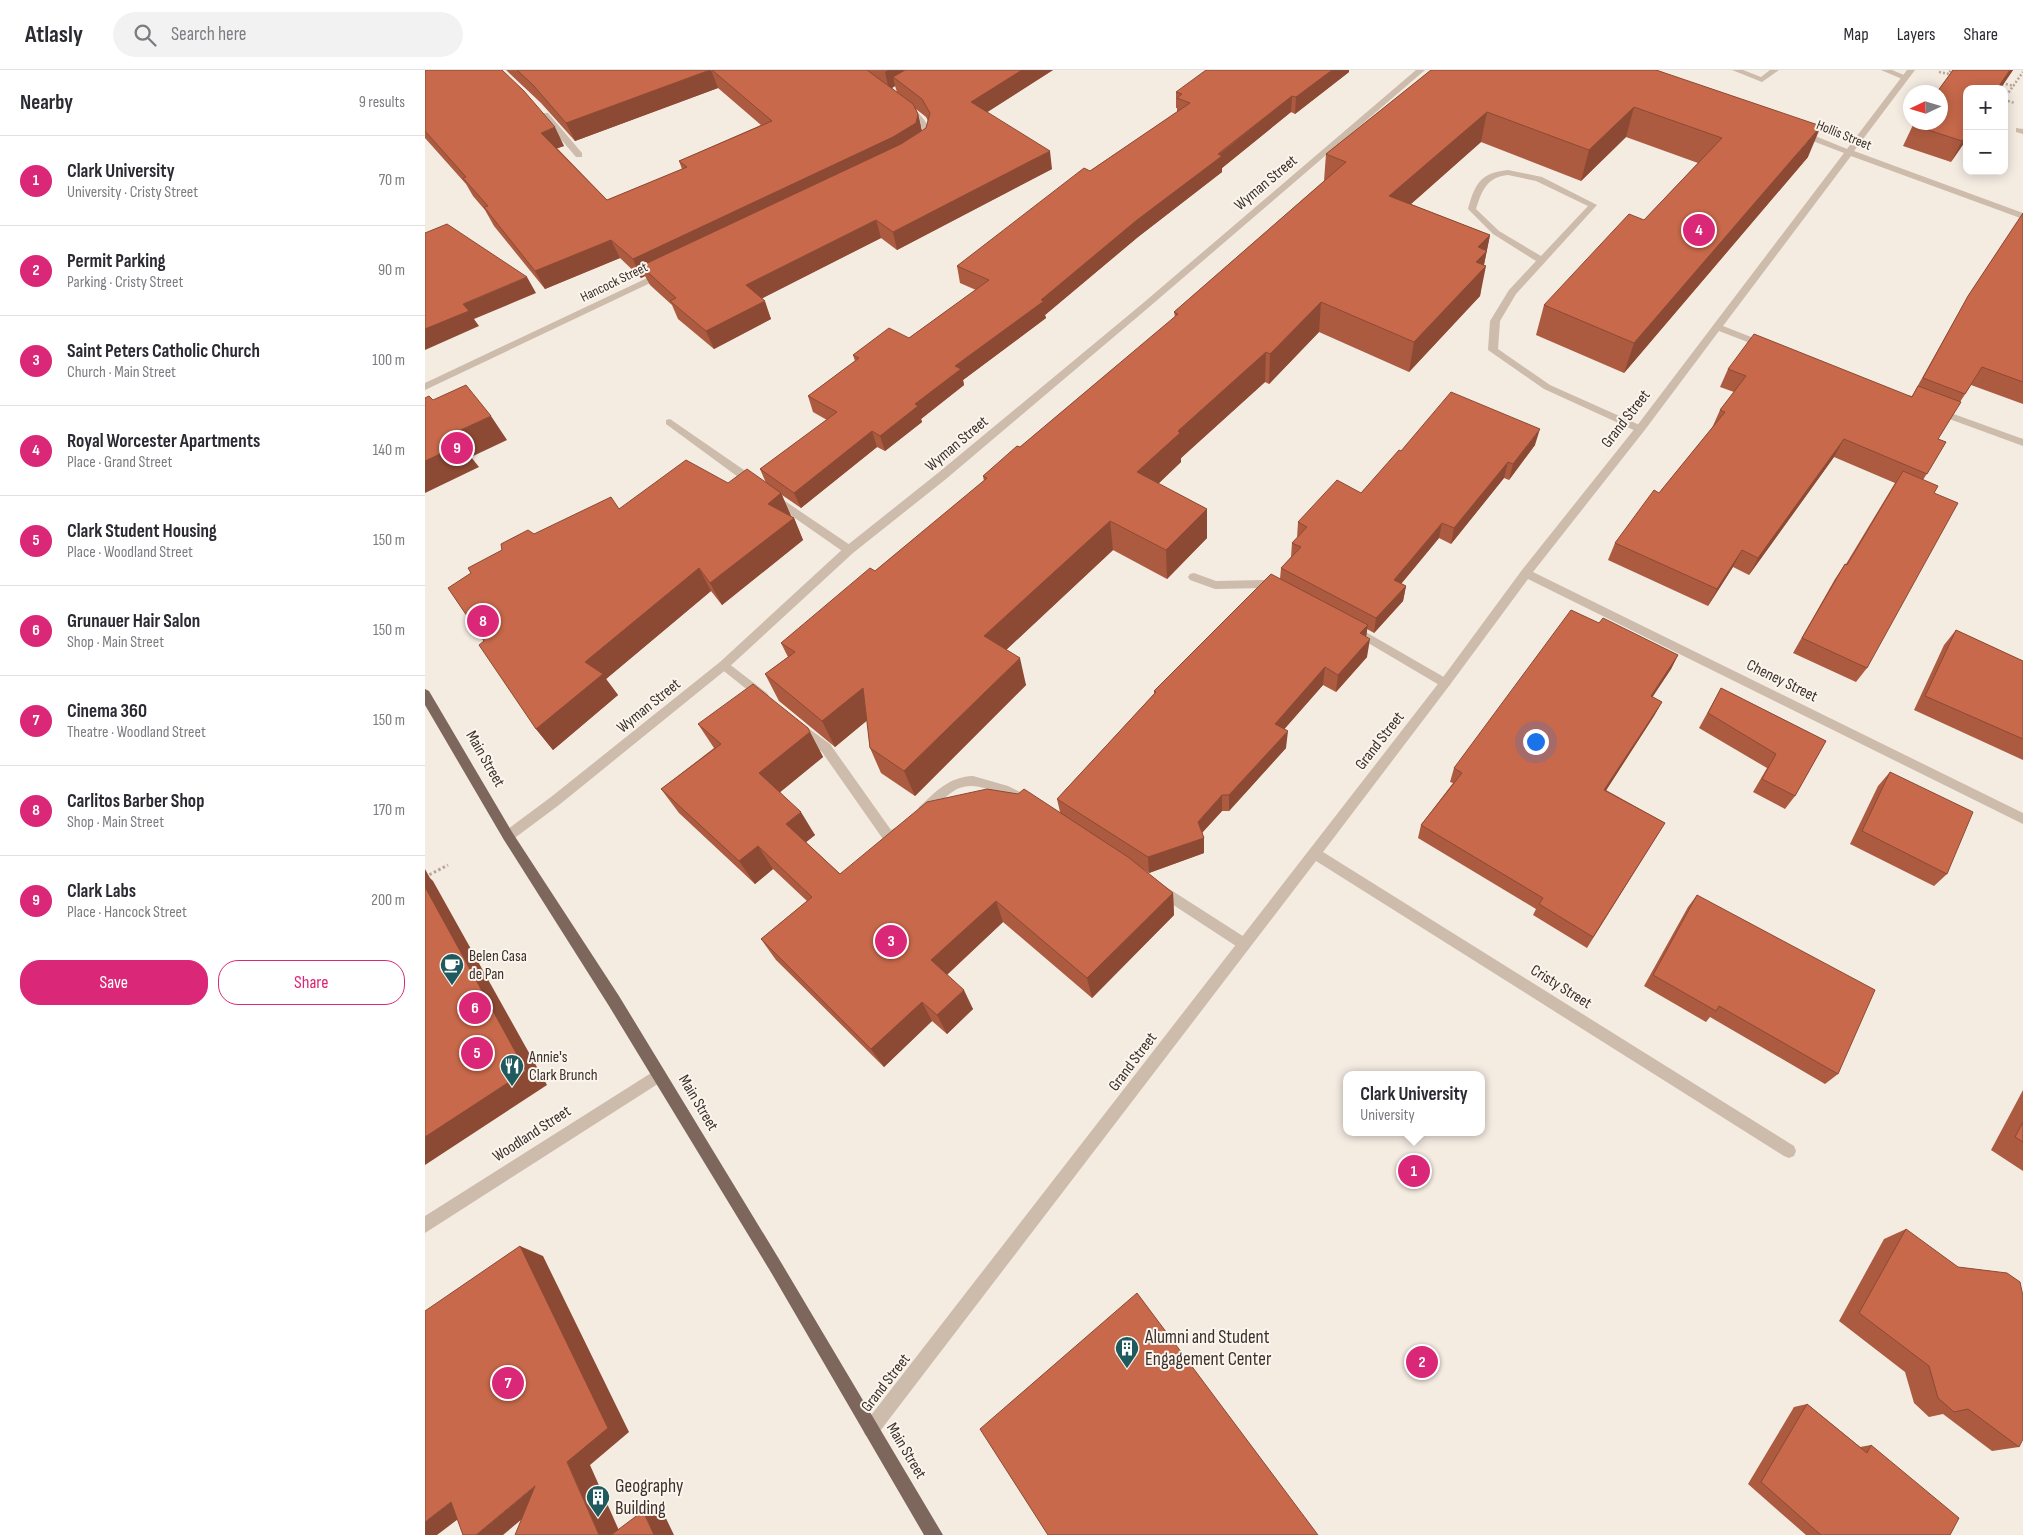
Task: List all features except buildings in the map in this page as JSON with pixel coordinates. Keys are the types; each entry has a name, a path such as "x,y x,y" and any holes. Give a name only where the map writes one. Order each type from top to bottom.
{"main road":[{"name":"Main Street","path":"425,694 508,836 659,1075 934,1535"}],"street":[{"name":"Wyman Street","path":"508,836 555,802 724,664 849,550 1032,400 1421,70"},
{"path":"1737,70 1762,80 1775,70"},
{"path":"1885,70 1905,77"},
{"name":"Grand Street","path":"871,1429 1445,683 1526,573 1640,428 1911,70"},
{"path":"899,103 921,120 928,132 925,143 917,148"},
{"path":"537,106 579,155"},
{"name":"Hollis Street","path":"1787,128 2023,216"},
{"path":"1542,260 1507,241 1486,224 1472,209 1477,191 1485,179 1500,171 1517,173 1543,180 1593,205 1513,292 1495,321 1493,350 1547,387 1640,428"},
{"name":"Hancock Street","path":"425,387 672,269"},
{"path":"1716,327 1777,350"},
{"path":"1923,405 2023,443"},
{"path":"670,422 849,550"},
{"name":"Cheney Street","path":"1526,573 2023,819"},
{"path":"1194,577 1215,585 1264,584 1284,593"},
{"path":"1344,624 1445,683"},
{"path":"724,664 774,705"},
{"path":"789,718 826,748 890,838 956,783 982,782 1014,793 1039,809"},
{"name":"Cristy Street","path":"1314,853 1789,1151"},
{"path":"1147,880 1244,944"},
{"name":"Woodland Street","path":"425,1225 659,1075"}],"path":[{"path":"1939,72 1949,74 1951,70"},
{"path":"2008,93 2023,72"},
{"path":"1995,81 2013,86"},
{"path":"425,877 448,865"}],"place":[{"name":"Royal Worcester Apartments","path":"1699,230"},
{"name":"Clark Labs","path":"457,448"},
{"name":"Carlitos Barber Shop","path":"483,621"},
{"name":"Saint Peters Catholic Church","path":"891,941"},
{"name":"Belen Casa de Pan","path":"452,986"},
{"name":"Grunauer Hair Salon","path":"475,1008"},
{"name":"Clark Student Housing","path":"477,1053"},
{"name":"Annie's Clark Brunch","path":"512,1087"},
{"name":"Clark University","path":"1414,1171"},
{"name":"Permit Parking","path":"1422,1362"},
{"name":"Alumni and Student Engagement Center","path":"1127,1369"},
{"name":"Cinema 360","path":"508,1383"},
{"name":"Geography Building","path":"598,1518"}]}
